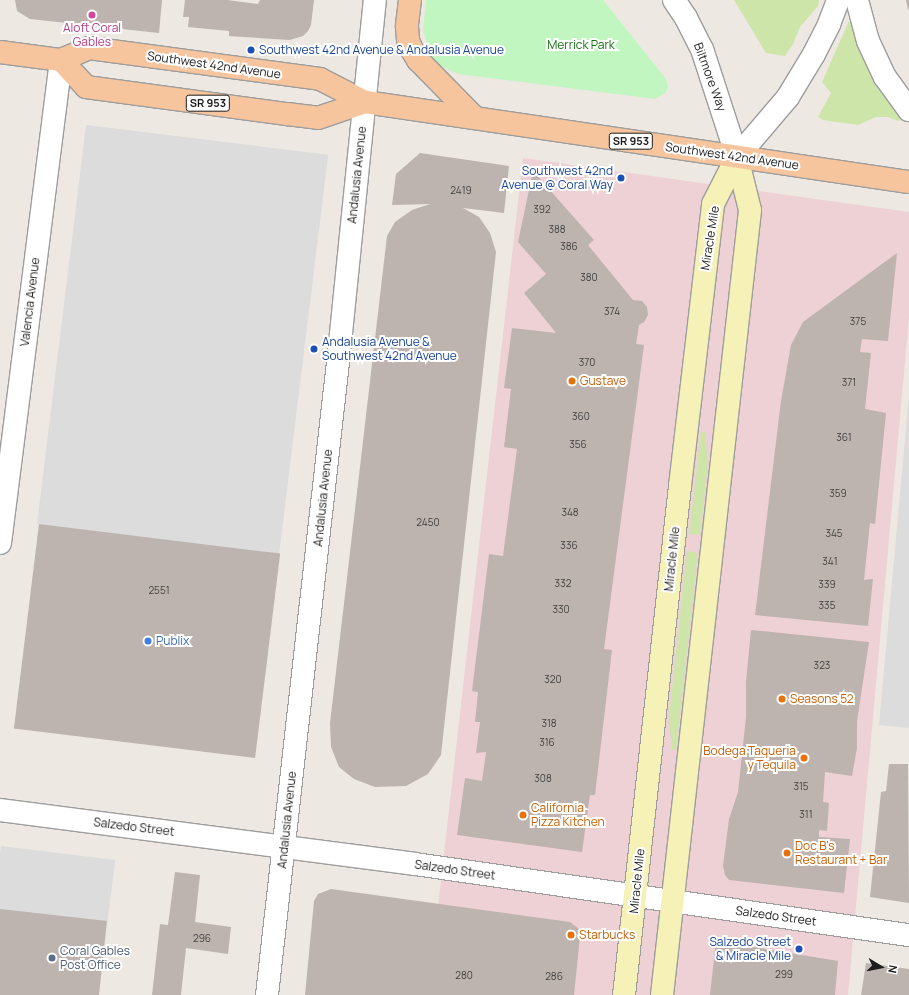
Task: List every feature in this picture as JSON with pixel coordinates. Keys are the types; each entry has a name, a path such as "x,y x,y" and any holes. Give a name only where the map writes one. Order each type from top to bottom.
{"main road":[{"path":"410,0 407,26 408,40 412,50 418,60 475,118"},
{"name":"Southwest 42nd Avenue","path":"0,52 61,60 90,48 320,79 365,102 909,182"},
{"name":"Southwest 42nd Avenue","path":"61,60 86,87 318,118 365,102"},
{"path":"662,995 750,210 737,157"},
{"name":"Miracle Mile","path":"624,995 680,486 713,204 737,157"}],"street":[{"name":"Andalusia Avenue","path":"267,995 339,353 376,0"},
{"name":"Biltmore Way","path":"674,0 686,18 702,49 737,157"},
{"path":"737,157 788,97 814,54 829,24 838,0"},
{"path":"856,0 868,41 885,77 909,110"},
{"name":"Valencia Avenue","path":"0,543 61,60"},
{"name":"Salzedo Street","path":"0,810 284,847 909,935"}],"shaded area":[{"path":"86,125 328,155 279,554 37,524"},
{"path":"523,158 909,212 909,317 848,995 428,995"},
{"path":"909,396 909,728 879,725"},
{"path":"1,846 115,860 107,923 0,909"}],"green space":[{"name":"Merrick Park","path":"426,0 603,0 666,79 668,88 665,93 655,99 458,74 440,66 432,57 423,31"},
{"path":"734,0 819,0 818,6 800,27 793,44 785,56 766,53"},
{"path":"849,21 852,23 868,69 876,84 900,119 899,121 888,117 876,117 858,125 823,120 818,117 831,93 822,82"},
{"path":"701,432 705,432 708,463 700,535 689,534"},
{"path":"687,551 698,553 676,750 672,750 669,717"}],"building":[{"name":"Aloft Coral Gables","path":"15,0 162,0 159,33 30,19 17,11"},
{"path":"185,0 227,0 258,4 260,0 314,0 311,25 308,31 303,36 290,40 229,36 229,31 188,27 189,17 183,17"},
{"path":"906,0 909,0 908,10"},
{"path":"420,153 509,166 504,213 463,208 479,217 490,233 496,252 441,755 428,774 406,786 375,787 354,779 339,767 331,747 330,723 387,236 395,222 412,210 430,204 392,205 396,174"},
{"path":"533,171 594,240 588,245 633,300 642,301 647,307 648,315 644,322 639,325 636,344 644,345 604,649 612,650 595,795 590,795 582,852 457,835 465,778 482,781 486,752 476,753 480,722 475,722 478,692 472,691 489,554 503,556 517,449 504,447 511,389 504,388 512,328 556,333 524,293 546,274 518,242"},
{"path":"897,253 888,341 862,339 860,352 871,353 865,409 886,413 875,524 870,523 864,580 873,579 868,626 755,615 781,401 791,345 803,322"},
{"name":"Publix","path":"39,524 280,554 255,758 14,728"},
{"path":"751,630 869,642 857,721 857,748 852,776 825,772 823,802 829,803 827,831 819,830 819,837 850,839 844,893 729,880 725,875 723,866 729,819 738,792 746,717 746,682"},
{"path":"908,760 909,903 870,897 881,792 886,791 889,764 908,764"},
{"path":"175,872 200,875 195,922 231,927 228,954 186,948 181,995 152,995 160,924 168,925"},
{"path":"331,889 570,922 578,928 580,936 574,995 305,995 314,901 318,894"},
{"name":"Coral Gables Post Office","path":"0,909 107,921 99,995 0,995"},
{"path":"716,941 838,961 835,995 710,995"},
{"path":"866,963 909,969 909,995 861,995"}],"place":[{"name":"Aloft Coral Gables","path":"92,15"},
{"name":"Southwest 42nd Avenue & Andalusia Avenue","path":"251,50"},
{"name":"Southwest 42nd Avenue @ Coral Way","path":"621,178"},
{"name":"Andalusia Avenue & Southwest 42nd Avenue","path":"314,349"},
{"name":"Gustave","path":"572,381"},
{"name":"Publix","path":"148,641"},
{"name":"Seasons 52","path":"782,699"},
{"name":"Bodega Taqueria y Tequila","path":"804,758"},
{"name":"California Pizza Kitchen","path":"523,815"},
{"name":"Doc B's Restaurant + Bar","path":"787,853"},
{"name":"Starbucks","path":"571,935"},
{"name":"Salzedo Street & Miracle Mile","path":"799,949"},
{"name":"Coral Gables Post Office","path":"52,958"}]}
